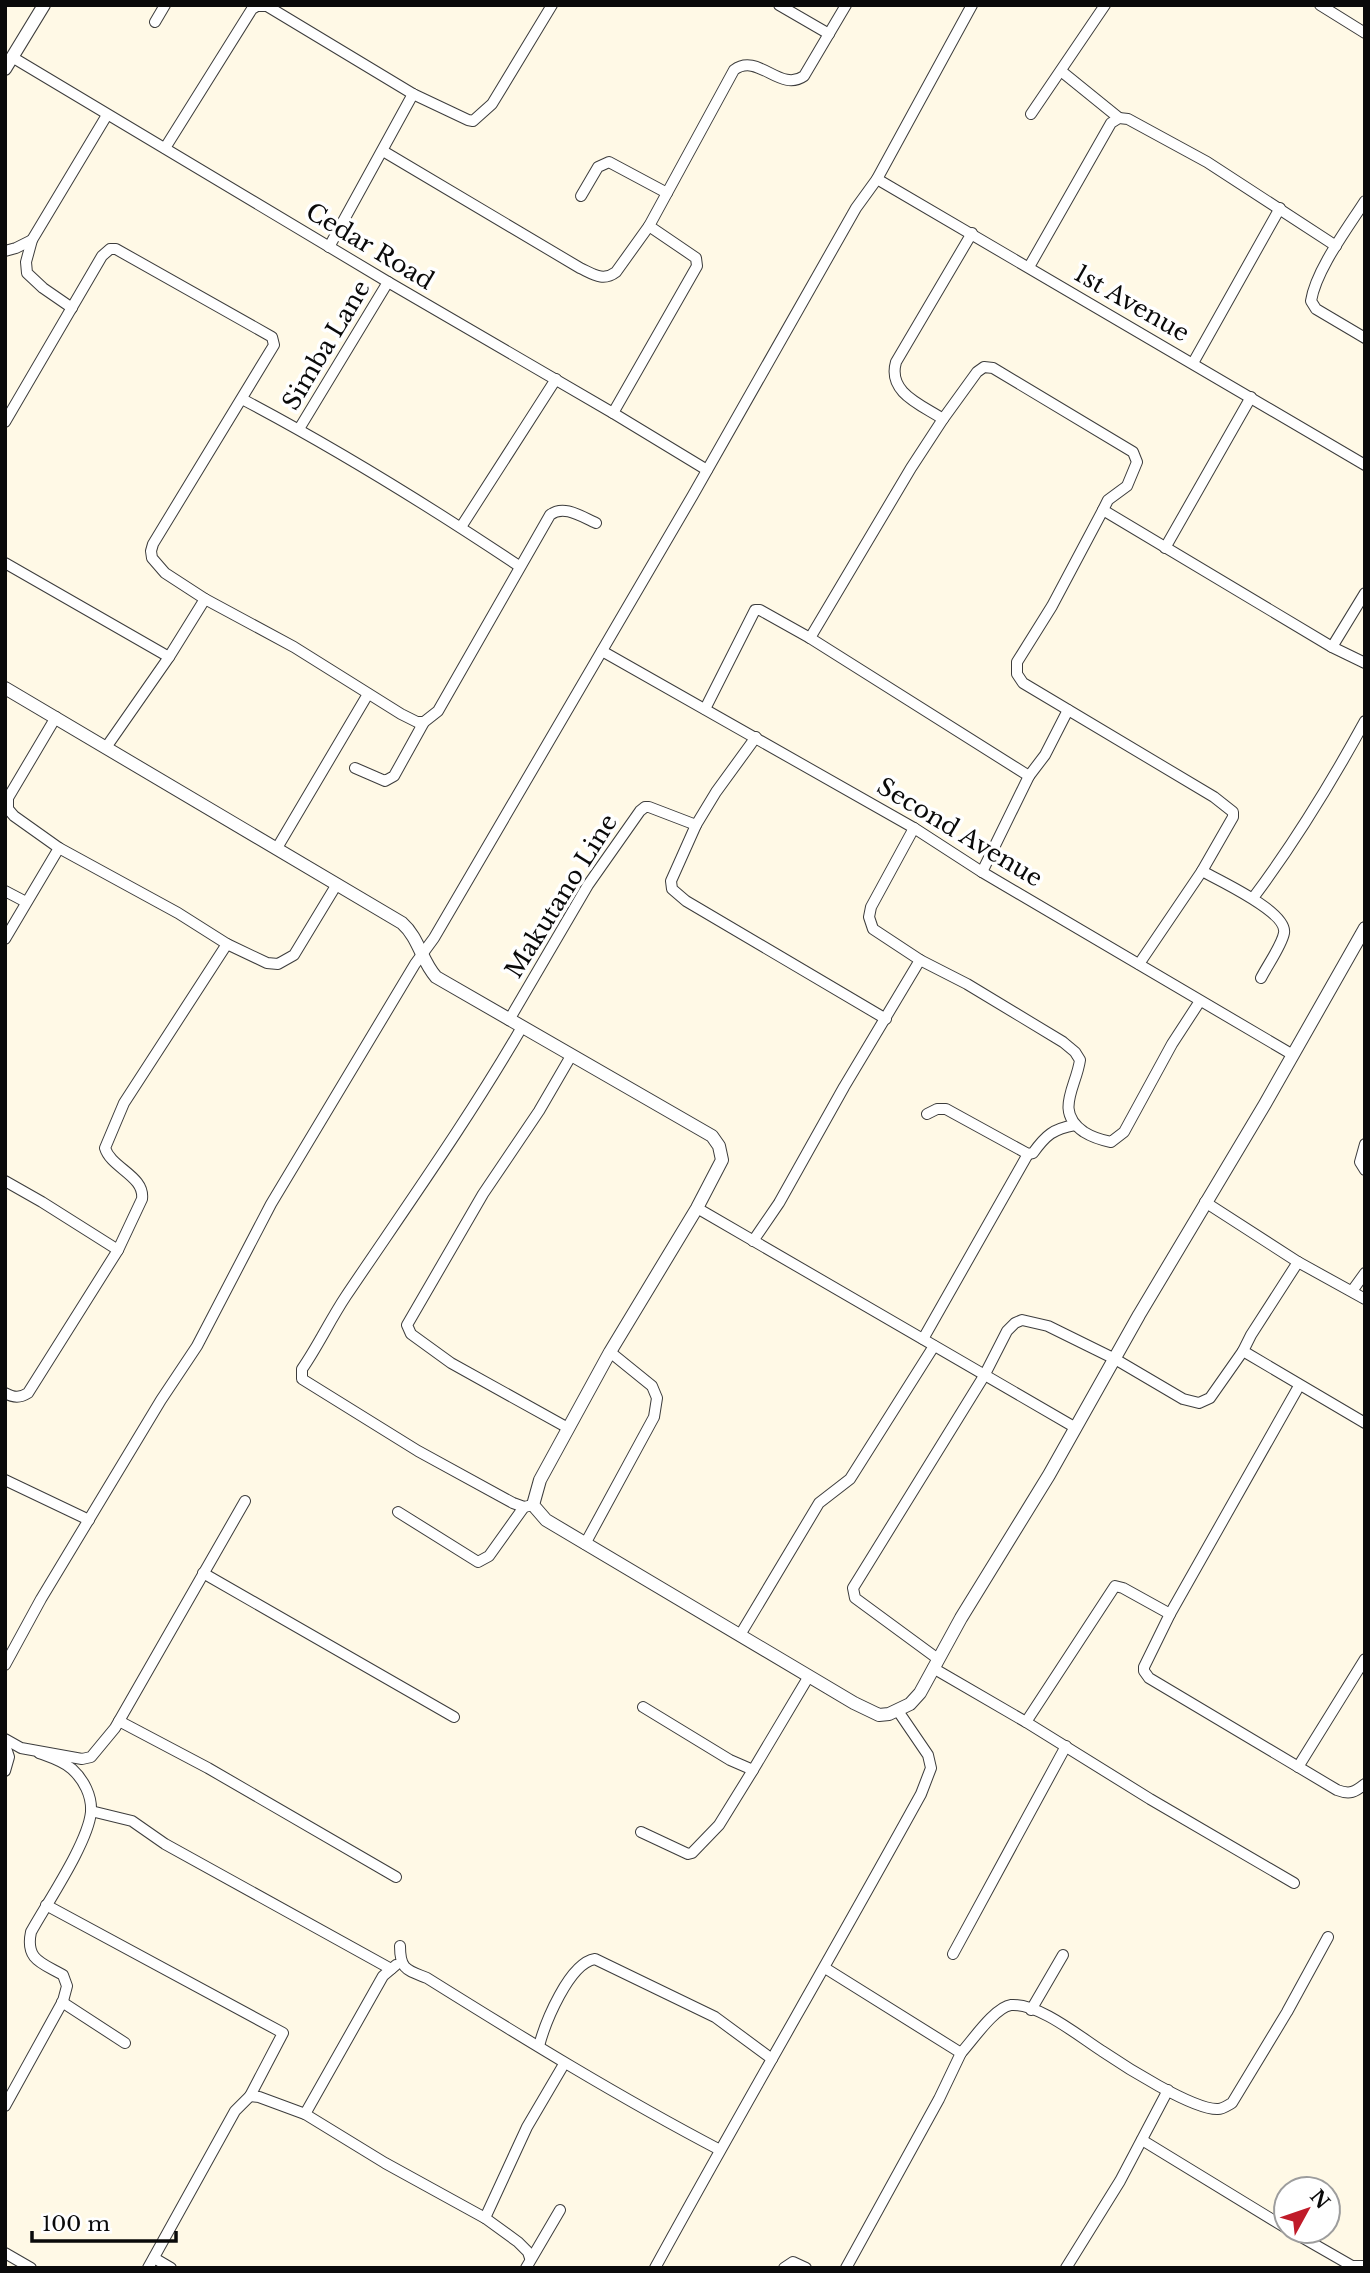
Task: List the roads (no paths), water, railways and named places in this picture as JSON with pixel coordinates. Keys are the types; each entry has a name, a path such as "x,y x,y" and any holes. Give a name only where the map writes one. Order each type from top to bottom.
{"street":[{"path":"9,63 44,5"},
{"path":"155,22 165,5"},
{"path":"165,148 252,9 257,6 267,6 413,94 473,121 492,104 552,5"},
{"path":"779,5 829,34"},
{"path":"383,151 580,268 602,278 610,277 649,226 734,70 740,65 750,64 789,82 797,81 804,76 846,5"},
{"path":"5,1665 41,1599 161,1400 197,1346 271,1204 421,954 434,938 602,651 856,208 877,178 972,5"},
{"path":"1031,114 1105,5"},
{"path":"1320,5 1363,28"},
{"name":"Cedar Road","path":"9,63 165,148 707,470"},
{"path":"1060,71 1119,118 1128,119 1207,162 1336,246"},
{"path":"329,247 413,94"},
{"path":"72,308 27,273 26,262 32,240 107,115"},
{"path":"1029,267 1111,123 1119,118"},
{"path":"581,196 598,167 608,162 667,192"},
{"name":"1st Avenue","path":"877,178 1365,465"},
{"path":"1365,201 1336,246 1313,290 1311,301 1316,309 1365,338"},
{"path":"1193,363 1280,208"},
{"path":"613,413 697,266 696,258 649,226"},
{"path":"943,419 902,391 895,382 893,371 972,233"},
{"path":"5,251 32,240"},
{"path":"5,422 106,251 116,249 272,337 274,345 151,551 152,558 164,573 205,599 294,647 401,714 424,722"},
{"name":"Simba Lane","path":"299,429 388,282"},
{"path":"810,638 911,468 976,372 984,367 992,368 1133,452 1137,462 1127,486 1108,500 1052,606 1017,662 1017,674 1023,683 1230,808 1233,817 1202,871 1139,964"},
{"path":"461,527 556,379"},
{"path":"1165,548 1251,397"},
{"path":"242,399 299,429 461,527 519,566"},
{"path":"355,768 385,781 394,776 424,722 438,711 550,515 563,509 596,523"},
{"path":"1103,510 1332,647 1365,663"},
{"path":"5,563 169,657"},
{"path":"1332,647 1365,593"},
{"path":"107,746 169,657 205,599"},
{"path":"705,709 755,610 760,610 810,638 1029,775"},
{"name":"Second Avenue","path":"602,651 914,828 982,872 1293,1055"},
{"path":"5,688 402,923 410,930 428,968 436,977 712,1136 719,1146 722,1160 697,1208 610,1352 540,1480 529,1506 489,1556 478,1562 398,1512"},
{"path":"276,848 368,694"},
{"path":"982,872 1029,775 1045,755 1068,710"},
{"path":"56,717 8,798 7,805 14,816 59,848 178,913 227,944 267,963 278,964 294,956 337,884"},
{"path":"1253,898 1289,851 1365,721"},
{"path":"756,737 696,825 671,881 672,889 686,901 886,1019"},
{"name":"Makutano Line","path":"509,1020 588,885 640,811 649,807 696,825"},
{"path":"914,828 871,907 869,917 873,929 920,960 1007,1007 1075,1052 1080,1060 1067,1112 1075,1125 1089,1135 1111,1142 1124,1132 1172,1044 1200,1001"},
{"path":"5,939 59,848"},
{"path":"1202,871 1253,898 1280,921 1285,932 1261,978"},
{"path":"5,891 26,902"},
{"path":"522,1027 421,1188 344,1299 302,1369 302,1379 418,1451 513,1503 529,1506 585,1544 854,1703 879,1715 898,1711 910,1704 920,1693 1076,1429 1365,928"},
{"path":"5,1393 13,1397 23,1397 28,1393 118,1250 143,1192 140,1184 108,1158 105,1148 124,1103 227,944"},
{"path":"753,1241 779,1203 920,960"},
{"path":"568,1428 451,1363 411,1335 407,1325 483,1194 539,1111 571,1056"},
{"path":"927,1114 937,1109 946,1109 1028,1154"},
{"path":"923,1339 1028,1154 1033,1153 1042,1141 1058,1128 1075,1125"},
{"path":"1365,1144 1360,1162 1365,1170"},
{"path":"5,1181 118,1250"},
{"path":"1205,1202 1297,1262 1365,1299"},
{"path":"697,1208 1076,1429"},
{"path":"1294,1883 1150,1799 936,1663 855,1598 853,1592 984,1376 1007,1331 1015,1323 1022,1320 1048,1326 1115,1359 1183,1399 1199,1404 1210,1398 1243,1351 1297,1262"},
{"path":"1352,1291 1365,1273"},
{"path":"740,1635 819,1503 850,1479 934,1346"},
{"path":"1243,1351 1365,1423"},
{"path":"585,1544 654,1417 657,1398 652,1385 610,1352"},
{"path":"1299,1386 1170,1614 1144,1667 1145,1674 1337,1790 1354,1793 1365,1784"},
{"path":"5,1480 89,1520"},
{"path":"5,1739 21,1748 39,1753 82,1759 91,1757 119,1721 245,1501"},
{"path":"203,1573 454,1717"},
{"path":"1026,1722 1115,1586 1124,1588 1170,1614"},
{"path":"1298,1767 1365,1659"},
{"path":"641,1832 688,1854 692,1853 719,1825 809,1676"},
{"path":"643,1707 730,1760 753,1770"},
{"path":"655,2268 921,1794 931,1768 928,1755 898,1711"},
{"path":"119,1721 208,1768 396,1877"},
{"path":"5,1745 9,1758 5,1771"},
{"path":"953,1954 1066,1746"},
{"path":"5,2106 62,2002 67,1986 63,1975 36,1960 28,1944 31,1932 86,1831 91,1811 89,1794 72,1768 39,1753"},
{"path":"91,1811 132,1821 164,1844 391,1969"},
{"path":"46,1905 283,2033 250,2096 235,2111 151,2263 171,2268"},
{"path":"846,2268 939,2099 961,2053 997,2012 1010,2005 1031,2010 1075,2031 1102,2052 1168,2090 1191,2102 1216,2109 1232,2103 1328,1937"},
{"path":"400,1946 401,1962 410,1972 427,1978 564,2064 720,2150"},
{"path":"1031,2010 1062,1955"},
{"path":"539,2046 544,2028 573,1973 582,1964 595,1959 715,2017 772,2059"},
{"path":"305,2114 383,1976 401,1962"},
{"path":"825,1968 961,2053"},
{"path":"62,2002 125,2043"},
{"path":"485,2218 527,2127 564,2064"},
{"path":"1066,2268 1120,2181 1168,2090"},
{"path":"250,2096 305,2114 385,2163 485,2218 528,2252 528,2263"},
{"path":"1142,2140 1272,2219"},
{"path":"528,2263 560,2210"},
{"path":"1315,2245 1352,2266 1365,2266"},
{"path":"5,2253 31,2268"},
{"path":"784,2268 793,2262 806,2268"}]}
